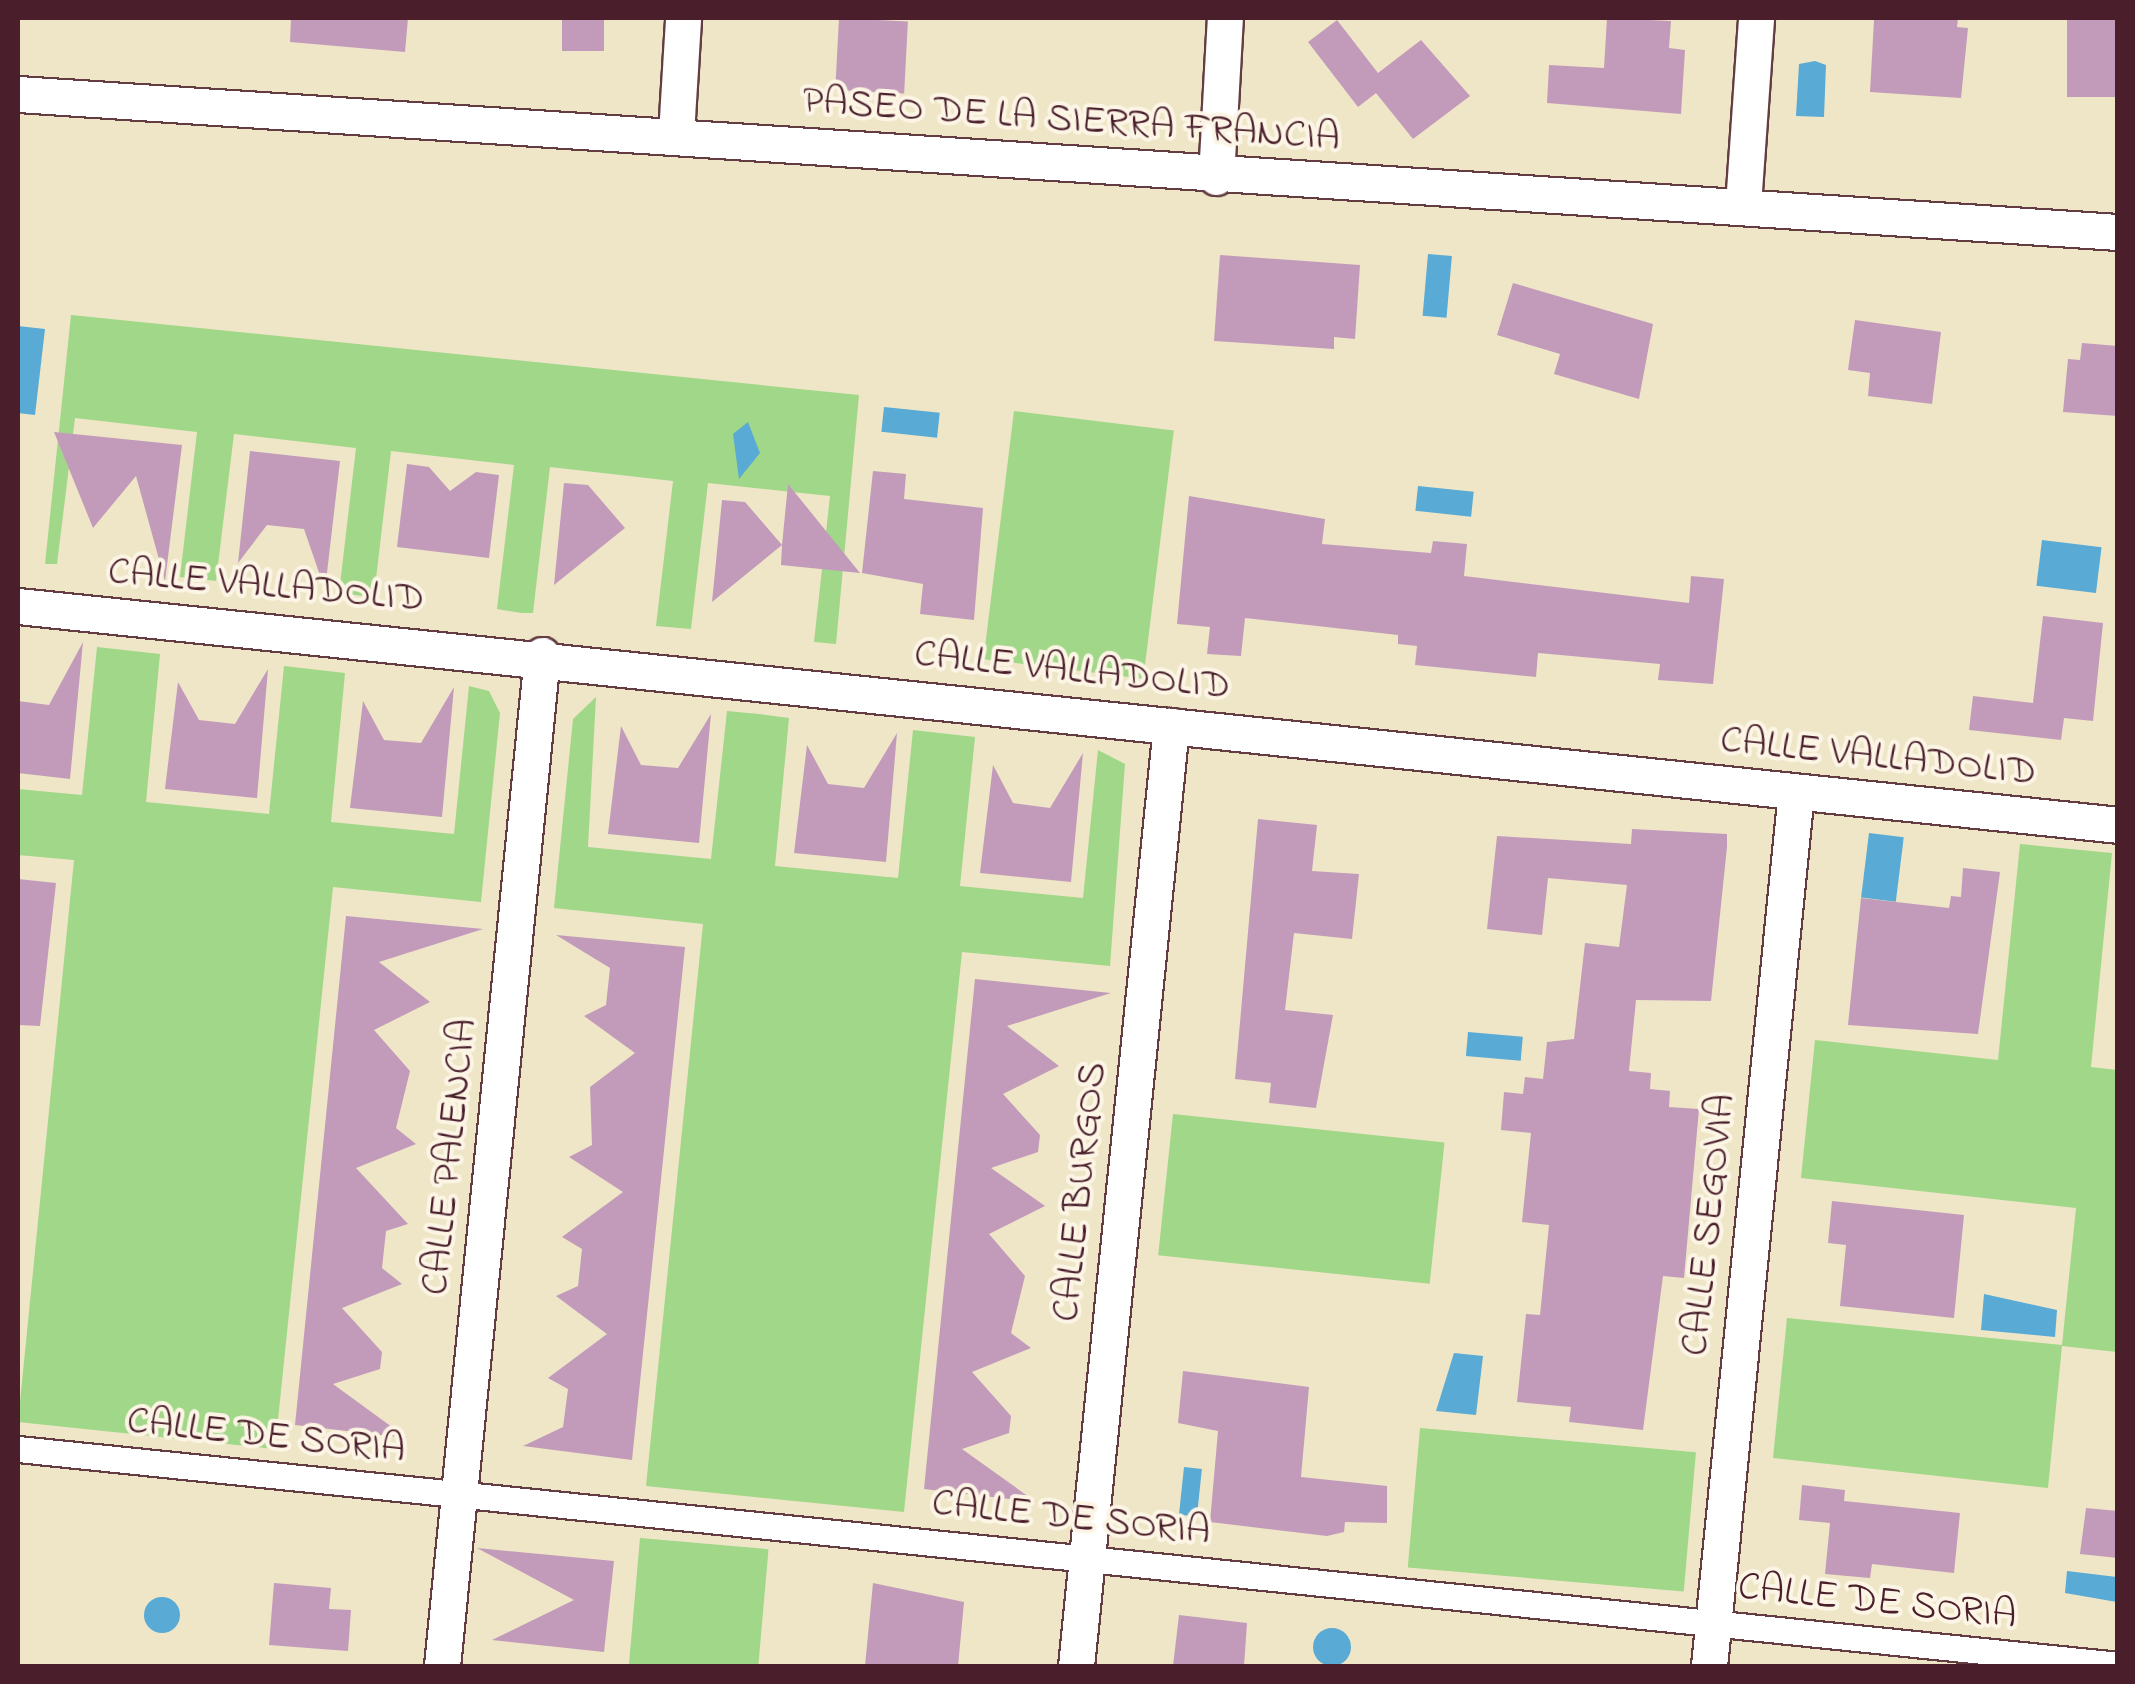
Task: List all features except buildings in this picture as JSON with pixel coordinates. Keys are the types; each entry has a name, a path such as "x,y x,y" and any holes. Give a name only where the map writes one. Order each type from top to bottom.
{"street":[{"path":"676,134 683,18"},
{"path":"1216,178 1225,18"},
{"path":"1744,206 1756,18"},
{"name":"PASEO DE LA SIERRA FRANCIA","path":"18,94 676,134 1216,178 1744,206 2118,232"},
{"name":"CALLE VALLADOLID","path":"18,606 542,655 2118,826"},
{"name":"CALLE PALENCIA","path":"442,1666 542,655"},
{"name":"CALLE BURGOS","path":"1076,1666 1171,726"},
{"name":"CALLE SEGOVIA","path":"1708,1666 1796,792"},
{"name":"CALLE DE SORIA","path":"18,1449 2118,1665"}],"green space":[{"path":"71,315 859,395 836,644 814,642 830,496 708,483 691,629 656,626 673,481 550,467 533,613 521,613 497,609 514,465 391,451 374,596 363,596 339,593 356,448 234,434 216,581 180,577 197,432 75,418 57,564 45,564"},
{"path":"1014,411 1174,431 1143,679 984,659"},
{"path":"97,647 160,654 146,802 269,814 284,666 345,673 331,822 454,834 469,686 489,691 500,713 481,902 333,887 275,1449 18,1422 74,860 18,855 18,789 82,795"},
{"path":"596,697 588,847 711,859 727,711 759,714 789,718 775,866 898,878 913,730 975,737 960,886 1083,898 1098,750 1125,764 1110,966 962,952 904,1512 646,1486 703,924 554,908 573,719"},
{"path":"2020,844 2112,853 2091,1067 2117,1070 2117,1352 2062,1346 2048,1488 1773,1458 1787,1318 2062,1345 2076,1208 1801,1178 1815,1040 1998,1060"},
{"path":"1173,1114 1445,1143 1430,1284 1158,1255"},
{"path":"1420,1428 1696,1452 1684,1592 1408,1567"},
{"path":"640,1538 769,1549 758,1666 629,1666"}],"water":[{"path":"1815,61 1826,65 1824,117 1796,116 1799,64"},
{"path":"1428,254 1452,256 1447,318 1423,316"},
{"path":"18,326 45,329 35,415 18,413"},
{"path":"884,407 940,413 937,438 881,432"},
{"path":"748,422 760,453 739,479 733,434"},
{"path":"1418,486 1474,492 1471,517 1415,511"},
{"path":"2042,540 2102,547 2096,593 2036,586"},
{"path":"1869,833 1904,837 1896,902 1861,898"},
{"path":"1468,1032 1523,1037 1521,1061 1466,1056"},
{"path":"1984,1294 2057,1310 2055,1337 1981,1330"},
{"path":"1454,1353 1483,1356 1476,1415 1436,1411"},
{"path":"1184,1467 1202,1469 1197,1517 1179,1515"},
{"path":"2067,1571 2117,1577 2117,1602 2065,1593"},
{"path":"162,1597 175,1602 180,1615 175,1628 162,1633 149,1628 144,1615 149,1602"},
{"path":"1332,1628 1345,1634 1351,1647 1345,1660 1332,1666 1319,1660 1313,1647 1319,1634"}]}
